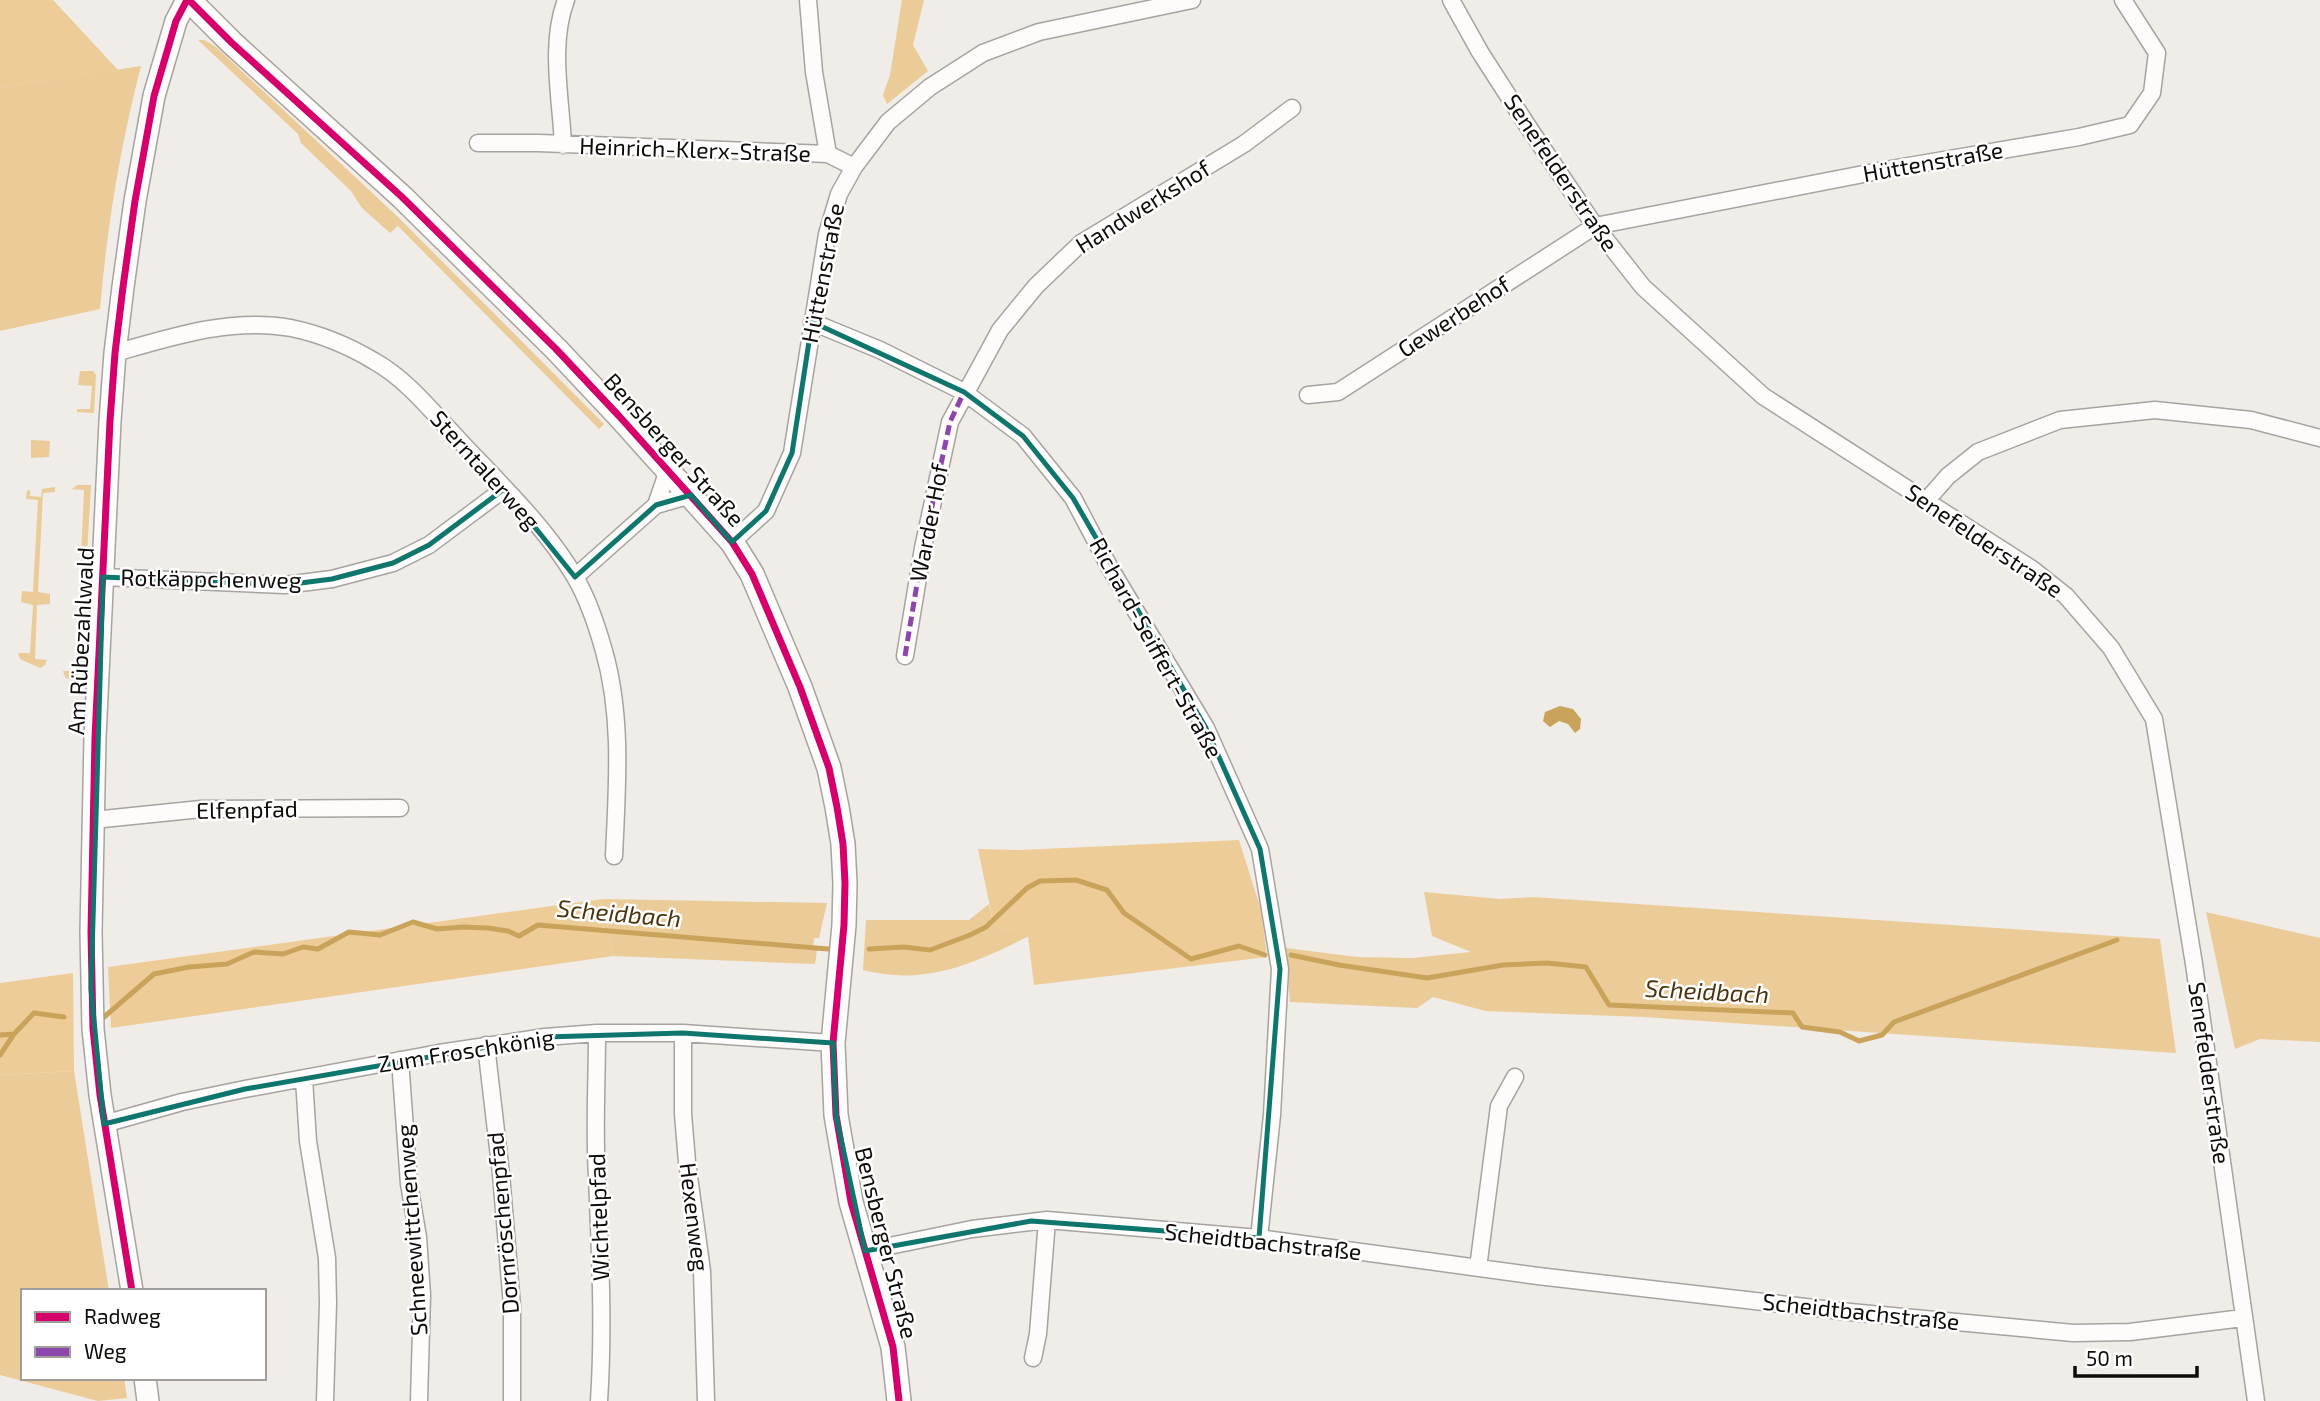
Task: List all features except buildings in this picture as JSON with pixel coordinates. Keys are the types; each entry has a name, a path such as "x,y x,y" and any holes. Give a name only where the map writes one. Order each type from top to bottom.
{"main road":[{"name":"Bensberger Straße","path":"188,0 402,197 556,349 732,542 752,574 800,687 829,768 843,844 844,925 833,1043 836,1115 847,1180 864,1251 893,1346 899,1401"}],"street":[{"name":"Am Rübezahlwald","path":"132,1289 112,1122 93,1029 91,989 93,820 103,577 115,353 135,201 154,96 176,21 188,0"},
{"name":"Heinrich-Klerx-Straße","path":"563,145 557,40 559,19 566,0"},
{"name":"Heinrich-Klerx-Straße","path":"808,0 814,72 828,155"},
{"name":"Hüttenstraße","path":"732,542 766,511 792,453 827,234 839,194 854,167 888,122 930,86 983,53 1039,32 1192,0"},
{"name":"Senefelderstraße","path":"1451,0 1501,84 1595,226 1643,287 1763,396 2032,569 2066,596 2111,649 2154,719 2194,964 2256,1401"},
{"name":"Hüttenstraße","path":"1595,226 1879,171 2079,137 2130,125 2152,93 2157,53 2123,0"},
{"name":"Handwerkshof","path":"964,392 1000,330 1036,286 1081,243 1244,144 1292,108"},
{"name":"Heinrich-Klerx-Straße","path":"478,143 828,155 854,167"},
{"name":"Gewerbehof","path":"1308,395 1338,392 1595,226"},
{"name":"Richard-Seiffert-Straße","path":"813,321 880,350 964,392 1023,436 1073,499 1110,568 1206,728 1259,849 1280,969 1272,1115 1259,1238"},
{"name":"Sterntalerweg","path":"115,353 188,333 234,325 290,328 334,341 376,362 408,387 542,533 575,578 591,612 604,651 614,695 618,743 614,856"},
{"name":"Warder Hof","path":"905,656 923,548 950,422 964,392"},
{"path":"1926,500 1948,476 1978,452 2060,419 2155,410 2251,420 2320,438"},
{"path":"656,505 668,470"},
{"name":"Rotkäppchenweg","path":"103,577 285,585 332,579 393,563 429,545 504,489"},
{"path":"575,578 656,505 691,495"},
{"name":"Elfenpfad","path":"93,820 201,810 400,808"},
{"name":"Zum Froschkönig","path":"112,1122 182,1102 486,1045 597,1033 683,1033 833,1043"},
{"name":"Wichtelpfad","path":"597,1033 597,1176 602,1278 599,1401"},
{"name":"Hexenweg","path":"683,1033 683,1114 702,1271 706,1401"},
{"name":"Dornröschenpfad","path":"486,1045 501,1174 512,1306 512,1401"},
{"name":"Schneewittchenweg","path":"400,1060 409,1184 418,1237 422,1295 419,1401"},
{"path":"1478,1268 1499,1106 1515,1077"},
{"path":"304,1079 308,1141 327,1258 325,1401"},
{"path":"1033,1358 1038,1334 1047,1220"},
{"name":"Scheidtbachstraße","path":"864,1251 972,1229 1047,1220 1259,1238 1478,1268 1850,1312 2073,1333 2130,1332 2244,1318"},
{"path":"145,1380 148,1401"}],"highlighted area":[{"path":"812,322 964,392 1023,436 1073,498 1206,728 1260,849 1280,969 1259,1238 1031,1221 865,1251 836,1115 833,1043 683,1033 545,1037 245,1089 104,1124 91,989 103,577 285,585 332,579 393,563 429,545 504,489 575,577 656,505 691,495 732,542 766,511 792,453"}],"shaded area":[{"path":"0,0 53,0 118,70 0,88"},
{"path":"902,0 924,0 913,45 928,71 887,104 883,95 890,75"},
{"path":"198,40 204,40 216,47 399,218 604,424 599,429 398,226 390,233 362,208 351,191 301,143 298,134"},
{"path":"141,66 115,187 100,309 0,331 0,88"},
{"path":"80,371 93,371 96,375 94,413 77,412 77,409 90,409 92,386 78,385"},
{"path":"31,440 50,441 49,457 31,458"},
{"path":"77,485 91,485 78,684 65,677 63,671 76,671 84,490 72,489"},
{"path":"55,487 55,492 43,493 38,592 50,594 50,604 37,605 35,659 47,660 40,668 20,659 18,653 30,653 33,605 21,602 22,591 33,592 38,500 26,499 27,491 30,490 30,496 41,497 42,489"},
{"path":"1560,706 1573,709 1581,719 1580,729 1575,733 1568,724 1559,721 1550,727 1543,721 1545,712"},
{"path":"1239,840 1261,910 1267,957 1034,985 1028,936 994,926 978,849 1021,850"},
{"path":"1424,892 1500,899 1532,897 2160,939 2176,1053 1644,1017 1486,1011 1433,997 1417,1008 1290,1002 1286,948 1357,957 1412,958 1471,952 1432,936"},
{"path":"603,899 827,903 819,938 814,938 813,949 817,950 815,964 613,956"},
{"path":"603,899 613,956 111,1028 108,967"},
{"path":"989,904 994,926 1029,936 949,970 907,975 863,970 866,920 969,920"},
{"path":"2206,912 2320,938 2320,1042 2260,1039 2235,1049"},
{"path":"73,973 74,1071 0,1075 0,983"},
{"path":"74,1071 109,1289 21,1289 21,1380 124,1380 127,1398 98,1401 0,1375 0,1075"}],"waterway":[{"name":"Scheidbach","path":"869,949 904,947 930,950 986,927 1027,888 1040,881 1076,880 1107,890 1124,913 1191,959 1239,946 1265,955"},
{"name":"Scheidbach","path":"103,1018 154,974 189,967 227,964 254,952 283,954 303,947 318,949 349,932 380,935 413,922 437,929 488,928 519,936 538,925 828,949"},
{"name":"Scheidbach","path":"1291,955 1427,978 1503,965 1547,963 1586,967 1609,1005 1793,1013 1802,1027 1840,1032 1859,1041 1882,1035 1894,1022 2117,940"},
{"name":"Scheidbach","path":"0,1055 14,1034 34,1013 64,1017"},
{"name":"Scheidbach","path":"0,1035 14,1034"}],"marked path":[{"path":"905,656 923,548 950,422 964,392"}],"cycle path":[{"path":"132,1289 100,1095 93,1029 91,932 95,738 110,421 123,287 154,96 176,21 187,0"},
{"path":"189,0 232,43 402,197 556,349 732,542 752,574 800,687 829,768 837,807 845,883 844,925 833,1043 836,1115 851,1202 893,1347 899,1401"}]}
